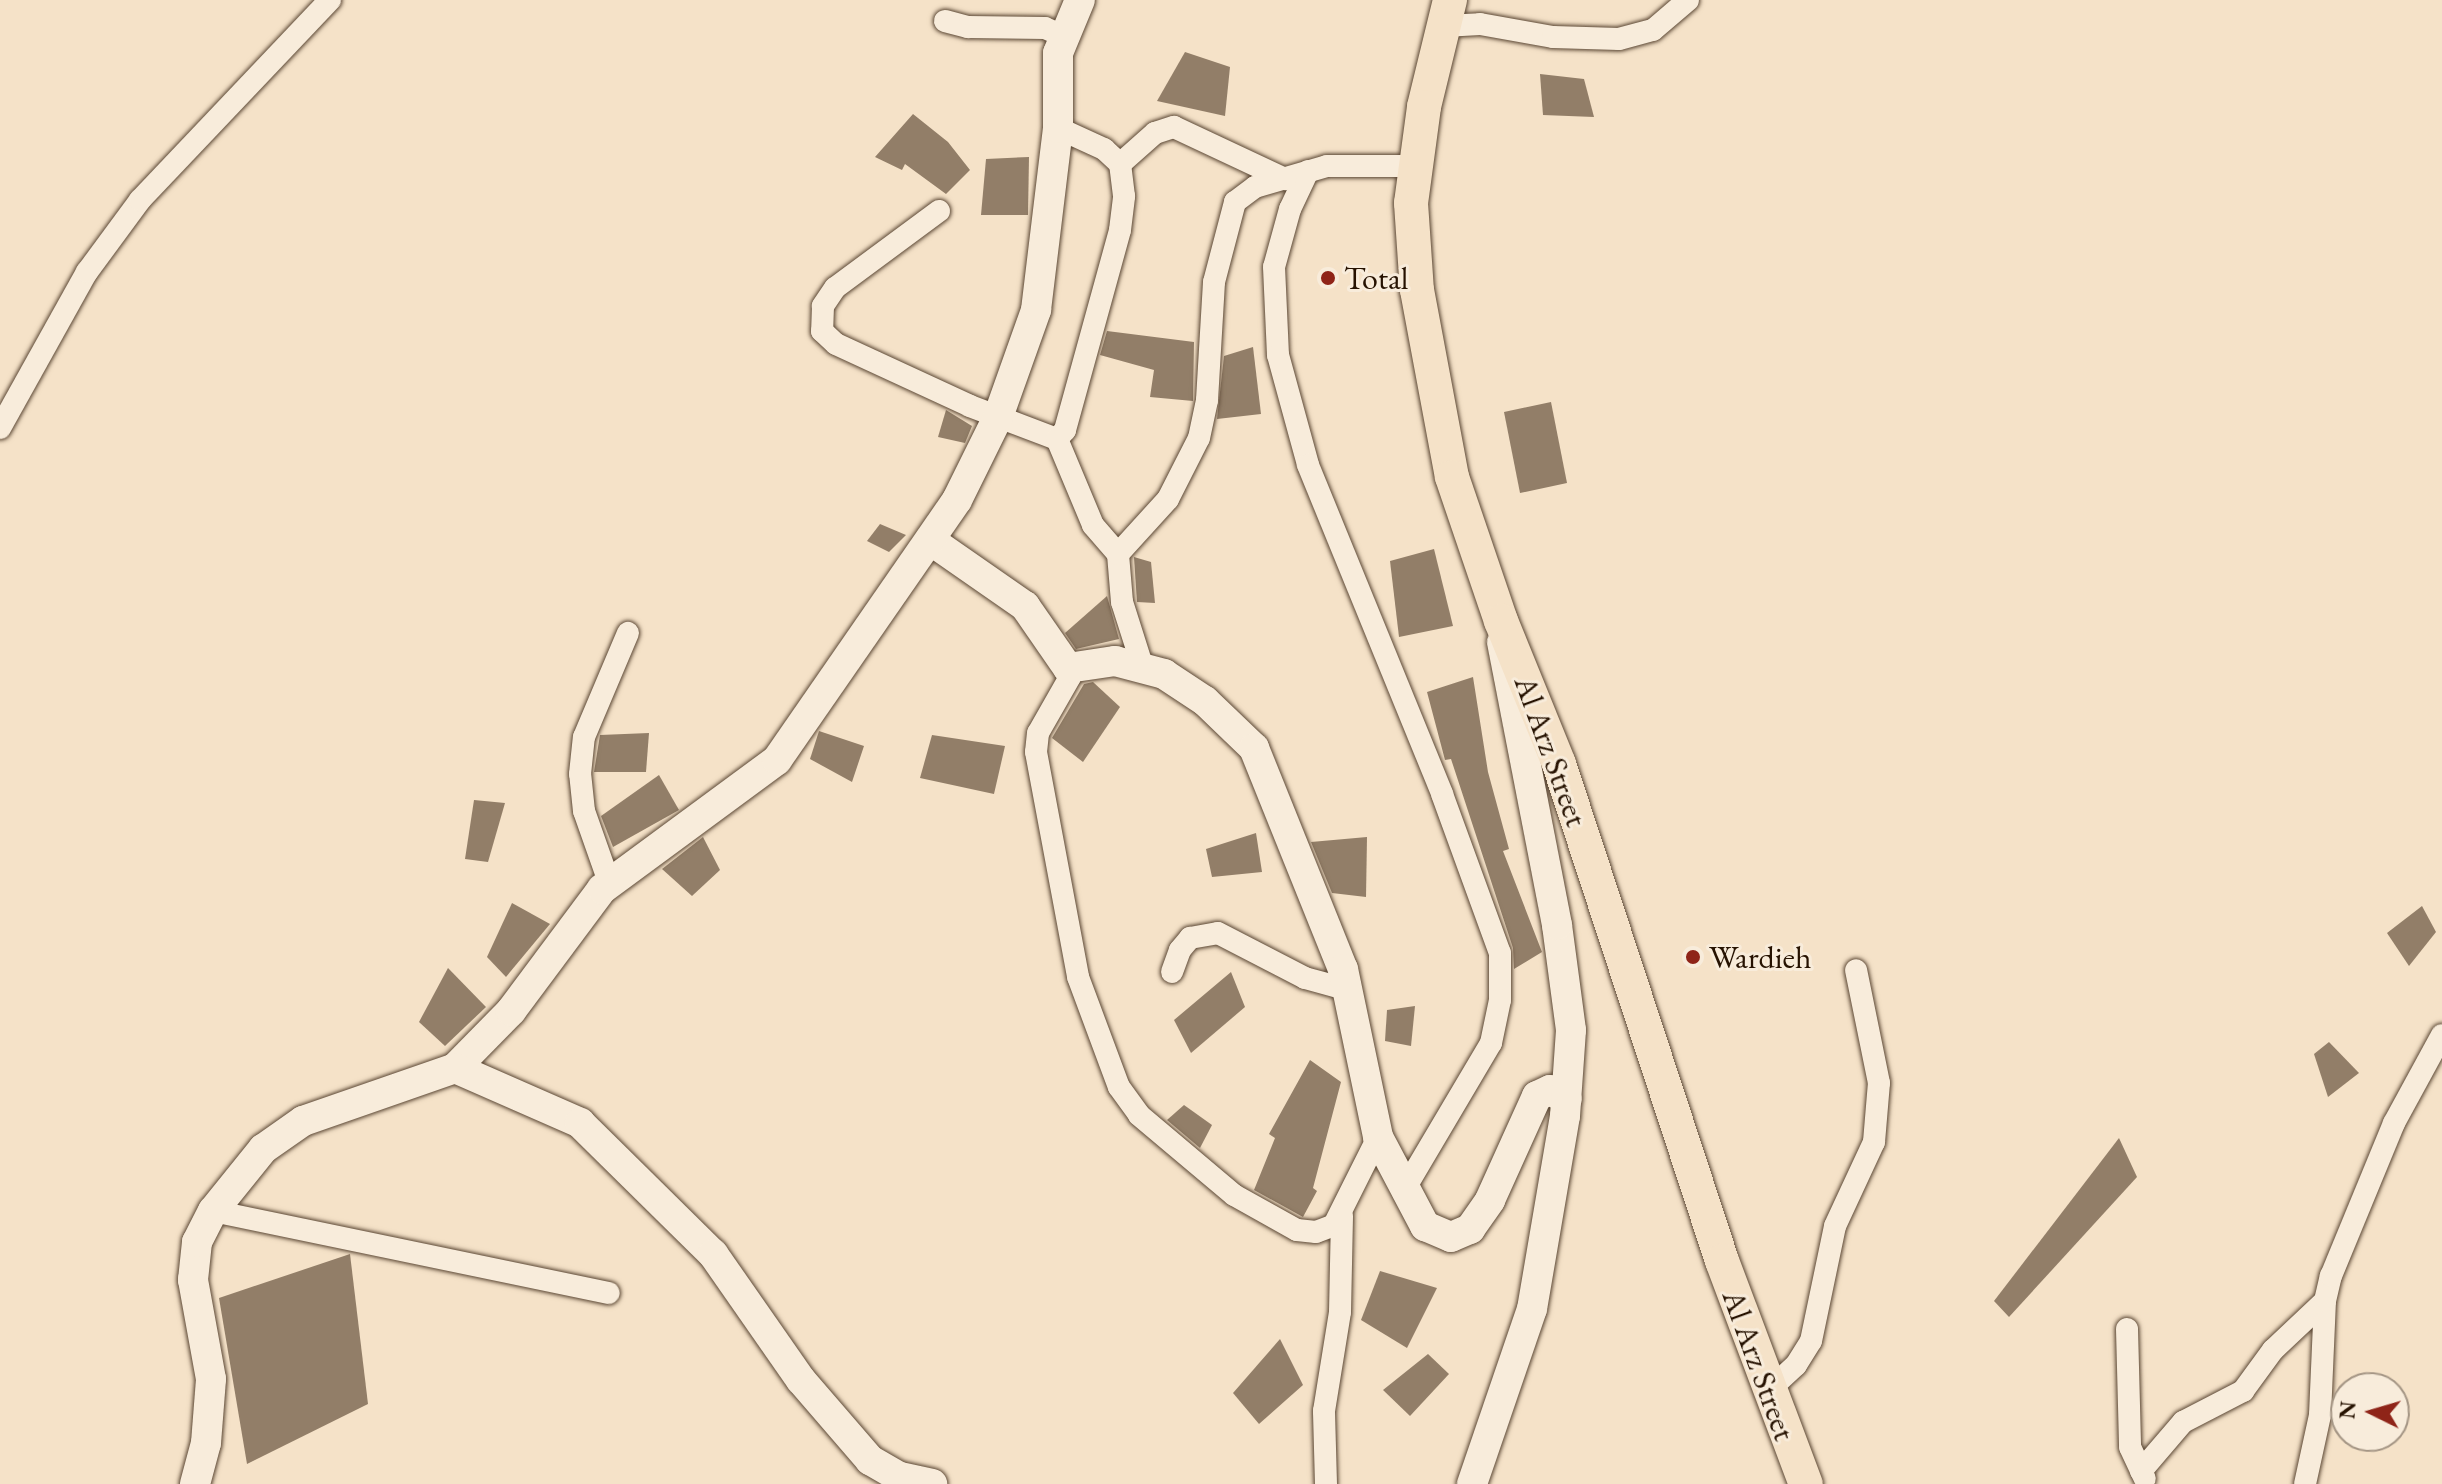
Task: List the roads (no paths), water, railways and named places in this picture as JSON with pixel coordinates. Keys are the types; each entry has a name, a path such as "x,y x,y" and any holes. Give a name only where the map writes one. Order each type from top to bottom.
{"main road":[{"name":"Al Arz Street","path":"1447,13 1414,166 1417,290 1452,477 1501,621 1559,764 1768,1391 1806,1484"}],"street":[{"path":"0,428 87,272 140,200 330,0"},
{"path":"195,1484 206,1443 211,1379 193,1280 197,1242 213,1211 263,1149 303,1121 455,1068 511,1011 609,882 705,818 777,760 957,500 998,417 1043,280 1058,128 1056,75 1063,36 1080,0"},
{"path":"1447,13 1480,24 1578,40 1619,39 1653,30 1688,0"},
{"path":"945,21 968,27 1045,28 1063,36"},
{"path":"1120,164 1160,129 1174,127 1285,179"},
{"path":"1057,439 1065,430 1120,230 1124,196 1120,164 1104,149 1058,128"},
{"path":"1118,554 1168,499 1204,421 1211,304 1230,212 1244,192 1308,171 1346,164 1414,166"},
{"path":"1308,171 1290,209 1274,267 1278,355 1308,465 1442,794 1500,953 1500,1000 1491,1043 1403,1192"},
{"path":"939,211 835,288 823,306 822,331 836,344 998,417 1057,439 1093,525 1118,554 1122,602 1142,665"},
{"path":"930,540 1025,606 1068,668 1070,677 1044,717 1036,752 1078,977 1119,1087 1167,1140 1234,1195 1281,1223 1316,1232 1334,1225 1342,1216 1378,1137"},
{"path":"1472,1484 1525,1339 1567,1099 1571,1030 1557,925 1514,716 1501,621"},
{"path":"609,882 584,811 580,774 584,737 628,633"},
{"path":"1068,668 1115,661 1142,665 1184,684 1254,748 1349,990 1378,1137 1403,1192 1425,1226 1442,1235 1460,1235 1479,1220 1537,1096 1550,1090 1567,1099"},
{"path":"1172,972 1180,950 1190,938 1218,933 1305,978 1349,990"},
{"path":"1768,1391 1796,1365 1811,1341 1835,1226 1874,1142 1879,1083 1856,970"},
{"path":"2305,1484 2320,1415 2325,1301 2365,1186 2442,1035"},
{"path":"455,1068 580,1123 713,1254 801,1380 870,1460 900,1477 932,1484"},
{"path":"213,1211 609,1293"},
{"path":"1326,1484 1324,1411 1340,1312 1342,1216"},
{"path":"2127,1329 2130,1447 2144,1477 2183,1422 2243,1391 2273,1350 2325,1301"}],"place":[{"name":"Total","path":"1328,278"},
{"name":"Wardieh","path":"1693,957"}]}
